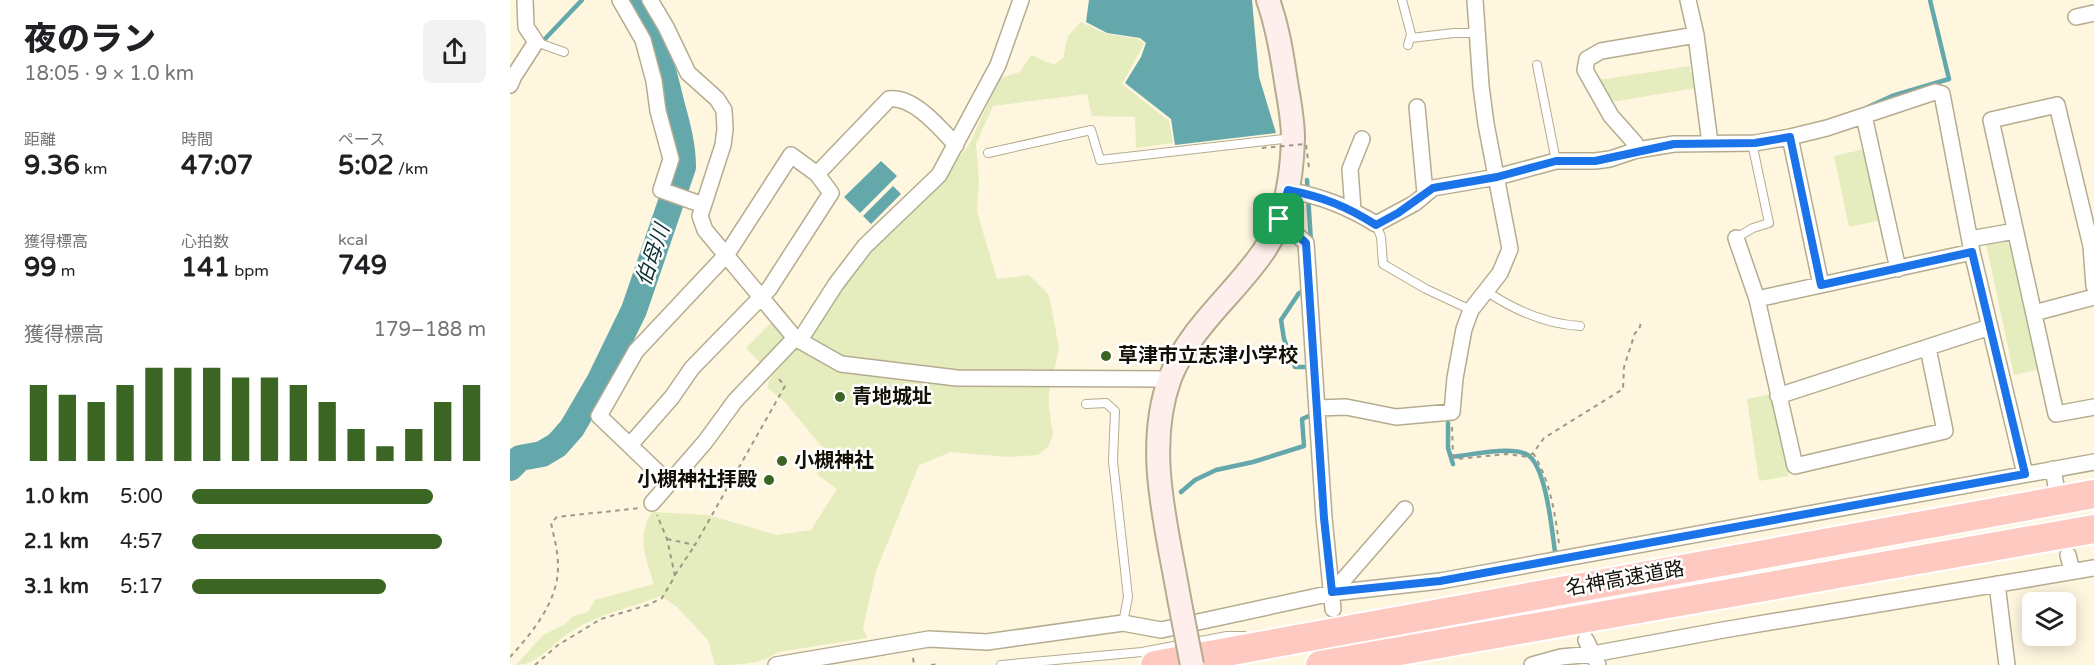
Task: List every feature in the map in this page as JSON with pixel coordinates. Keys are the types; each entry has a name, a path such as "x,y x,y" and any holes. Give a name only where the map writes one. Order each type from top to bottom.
{"highway":[{"name":"名神高速道路","path":"1155,665 2094,494"},
{"name":"名神高速道路","path":"1327,664 2094,529"}],"street":[{"path":"510,85 536,42 526,27 525,0"},
{"path":"620,0 643,40 671,159 661,190 704,205"},
{"path":"650,0 688,73 717,99 723,110 725,129 723,145 701,222 705,230 798,339 840,364 957,378 1170,379"},
{"path":"652,503 705,442 735,401 798,339 865,246 939,175 998,65 1021,0"},
{"path":"1192,665 1161,496 1158,456 1159,420 1170,379 1186,344 1263,253 1279,219 1288,190 1293,138 1277,23 1268,0"},
{"path":"1317,408 1346,407 1396,417 1452,412 1461,343 1471,310 1500,273 1510,249 1482,95 1475,0"},
{"path":"1688,0 1696,35 1710,143"},
{"path":"2076,17 2094,13"},
{"path":"1637,150 1635,143 1611,116 1585,69 1587,59 1601,51 1696,35"},
{"path":"1288,190 1312,195 1353,210 1376,225 1398,213 1433,188 1497,177 1556,161 1610,159 1637,150 1674,144 1752,143 1790,137 1827,128 1935,92 1941,94 1971,246 2025,474"},
{"path":"817,174 889,99 897,98 924,112 956,145"},
{"path":"2094,286 2088,207 2057,105 1991,120 2056,414 2094,406"},
{"path":"1417,107 1425,193"},
{"path":"1864,116 1898,268"},
{"path":"1790,137 1821,285"},
{"path":"1353,210 1350,169 1362,139"},
{"path":"630,445 672,397 692,369 769,288 831,193 817,174 791,155 727,254 636,351 599,416 669,483"},
{"path":"1279,219 1306,243 1324,518 1333,609"},
{"path":"1757,299 1898,268 2015,231"},
{"path":"1736,238 1757,299 1795,466 1945,431 1928,348"},
{"path":"2034,314 2094,297"},
{"path":"1778,396 1989,327"},
{"path":"776,665 929,639 987,642 1123,623 1161,630 1332,592 1440,581 1571,563 2094,462"},
{"path":"2053,469 2056,486"},
{"path":"1332,592 1405,509"},
{"path":"2068,555 2072,571"},
{"path":"1532,665 1561,657 2094,568"},
{"path":"1997,584 2007,665"}],"lane":[{"path":"1402,0 1409,42 1454,33 1478,33"},
{"path":"536,42 564,52"},
{"path":"1537,65 1556,161"},
{"path":"988,153 1091,130 1100,160 1293,138"},
{"path":"1736,238 1753,228 1769,223 1752,143"},
{"path":"1376,225 1381,237 1383,264 1426,289 1471,310"},
{"path":"1486,291 1504,303 1544,320 1561,325 1580,326"},
{"path":"1086,404 1106,403 1116,411 1113,461 1128,597 1123,623"},
{"path":"1001,665 1142,652 1227,636 1248,636"},
{"path":"1259,636 1313,636"}],"path":[{"path":"1262,148 1306,144 1309,168"},
{"path":"1452,412 1451,437 1456,459 1507,454 1528,457 1544,438 1623,389 1624,368 1641,321"},
{"path":"535,665 558,645 602,619 648,605 662,598 695,545 785,386"},
{"path":"1533,453 1542,469 1571,563"},
{"path":"510,657 527,638 546,609 557,586 558,563 551,523 557,517 640,508 652,503 667,539 675,576"},
{"path":"667,539 695,545"},
{"path":"913,656 914,665"},
{"path":"931,665 939,664"}],"green space":[{"path":"1081,22 1106,34 1139,39 1144,44 1122,84 1169,121 1173,143 1136,148 1135,117 1092,116 1087,94 993,106 976,144 979,181 977,212 997,279 1029,275 1049,295 1059,348 1049,393 1053,435 1049,446 1038,455 1008,457 951,452 919,465 876,571 863,628 867,638 778,652 763,660 748,663 715,665 708,640 678,608 661,596 585,624 573,630 535,659 516,665 543,635 565,624 573,616 588,612 595,600 654,584 643,539 647,521 652,512 708,515 777,535 811,530 837,489 817,474 823,448 783,400 768,388 769,380 821,319 859,267 890,230 925,199 969,145 1000,78 1020,72 1031,55 1054,65 1063,58 1068,36"},
{"path":"1690,66 1690,72 1694,72 1696,88 1611,102 1599,80"},
{"path":"1865,149 1881,220 1849,227 1834,156"},
{"path":"2003,240 2011,246 2041,369 2014,375 1986,244"},
{"path":"774,320 786,334 785,339 760,363 746,348"},
{"path":"1772,394 1789,476 1759,481 1747,399"}],"water":[{"path":"1089,0 1252,0 1259,77 1276,133 1175,145 1171,119 1125,83 1141,57 1146,43 1140,38 1107,33 1086,22"},
{"path":"881,161 897,176 860,213 844,197"},
{"path":"893,186 901,194 871,224 863,216"}],"waterway":[{"path":"543,41 582,0"},
{"name":"伯母川","path":"510,468 520,458 542,454 557,445 572,428 600,380 634,310 683,167 679,134 665,76 636,0"},
{"path":"1868,107 1892,96 1949,79 1930,0"},
{"path":"1307,180 1311,242"},
{"path":"1306,290 1299,293 1281,320 1284,339 1295,367 1308,367 1308,370"},
{"path":"1181,492 1195,480 1216,470 1253,462 1304,446 1302,419 1311,415 1311,411"},
{"path":"1448,423 1448,448 1453,464"},
{"path":"1451,457 1510,451 1526,454 1533,460 1539,470 1547,499 1555,552"}],"place":[{"name":"草津市立志津小学校","path":"1106,356"},
{"name":"青地城址","path":"840,397"},
{"name":"小槻神社","path":"782,461"},
{"name":"小槻神社拝殿","path":"769,480"}],"route":[{"path":"1790,137 1821,285 1972,252 2025,474 1440,581 1332,592 1324,518 1306,243 1279,219 1288,190 1348,207 1376,225 1415,203 1433,188 1497,177 1556,161 1610,159 1637,150 1674,144 1755,143 1790,137"}]}
